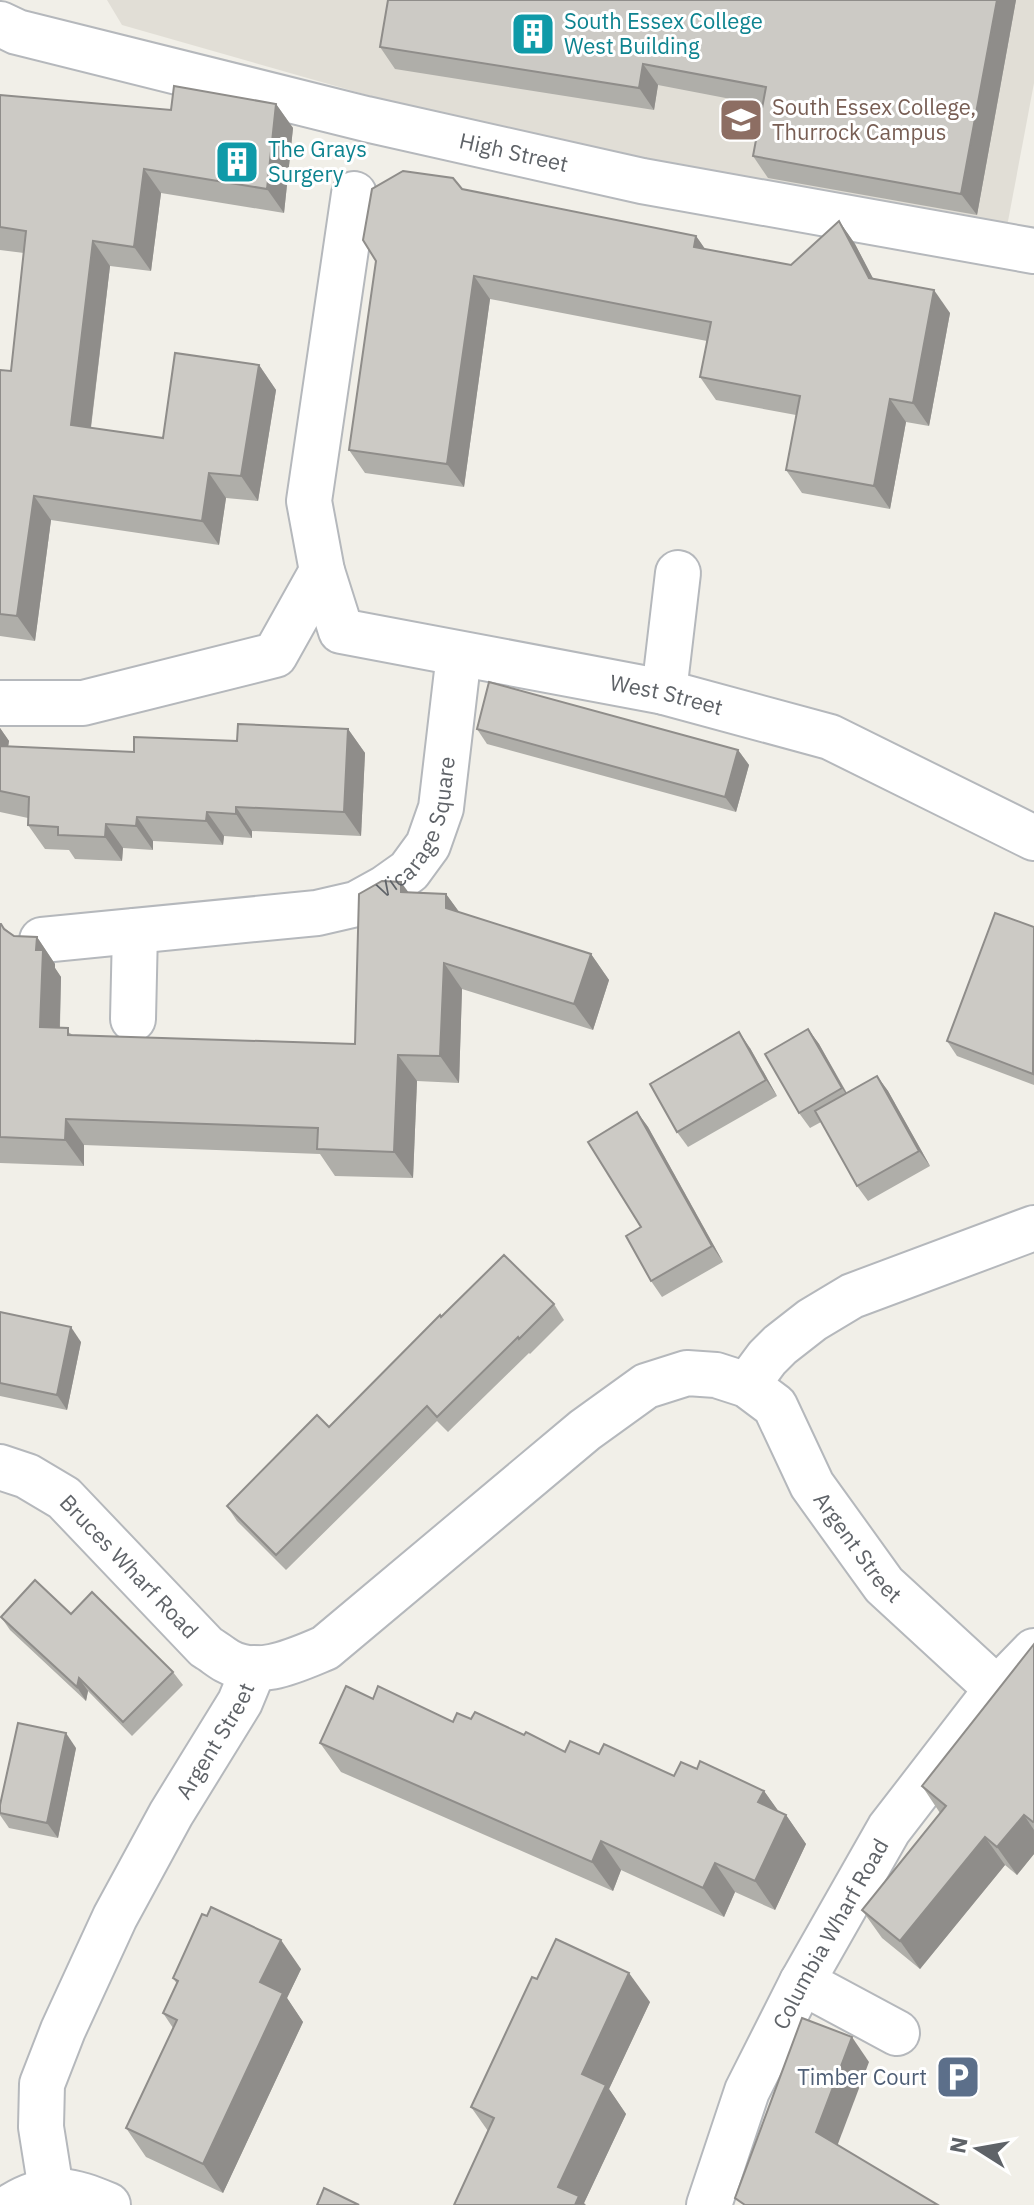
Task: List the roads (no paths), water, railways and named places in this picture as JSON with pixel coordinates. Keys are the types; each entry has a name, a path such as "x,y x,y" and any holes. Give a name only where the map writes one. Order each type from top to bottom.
{"street":[{"name":"High Street","path":"0,24 17,32 351,115 642,181 1034,251"},
{"name":"West Street","path":"354,194 309,501 322,571 341,631 664,692 830,737 1034,838"},
{"path":"0,703 83,703 275,655 322,571"},
{"path":"664,692 678,573"},
{"name":"Vicarage Square","path":"42,940 330,910 356,904 409,871 428,845 441,808 459,654"},
{"path":"133,1019 135,931"},
{"path":"747,1385 780,1345 812,1320 852,1296 1034,1228"},
{"name":"Argent Street","path":"32,2198 41,2127 42,2084 63,2030 115,1917 171,1814 240,1702 254,1668 283,1665 325,1648 585,1430 646,1386 687,1373 716,1375 747,1385 775,1406 812,1485 884,1585 997,1689"},
{"name":"Bruces Wharf Road","path":"0,1467 27,1476 64,1498 206,1647 230,1663 254,1668"},
{"name":"Columbia Wharf Road","path":"709,2205 747,2091 802,1982 889,1829 997,1689 1034,1651"},
{"path":"802,1982 897,2033"},
{"path":"32,2198 77,2192 108,2205"}],"place":[{"name":"South Essex College West Building","path":"533,34"},
{"name":"South Essex College, Thurrock Campus","path":"741,120"},
{"name":"The Grays Surgery","path":"237,162"},
{"name":"Timber Court","path":"958,2077"}]}
